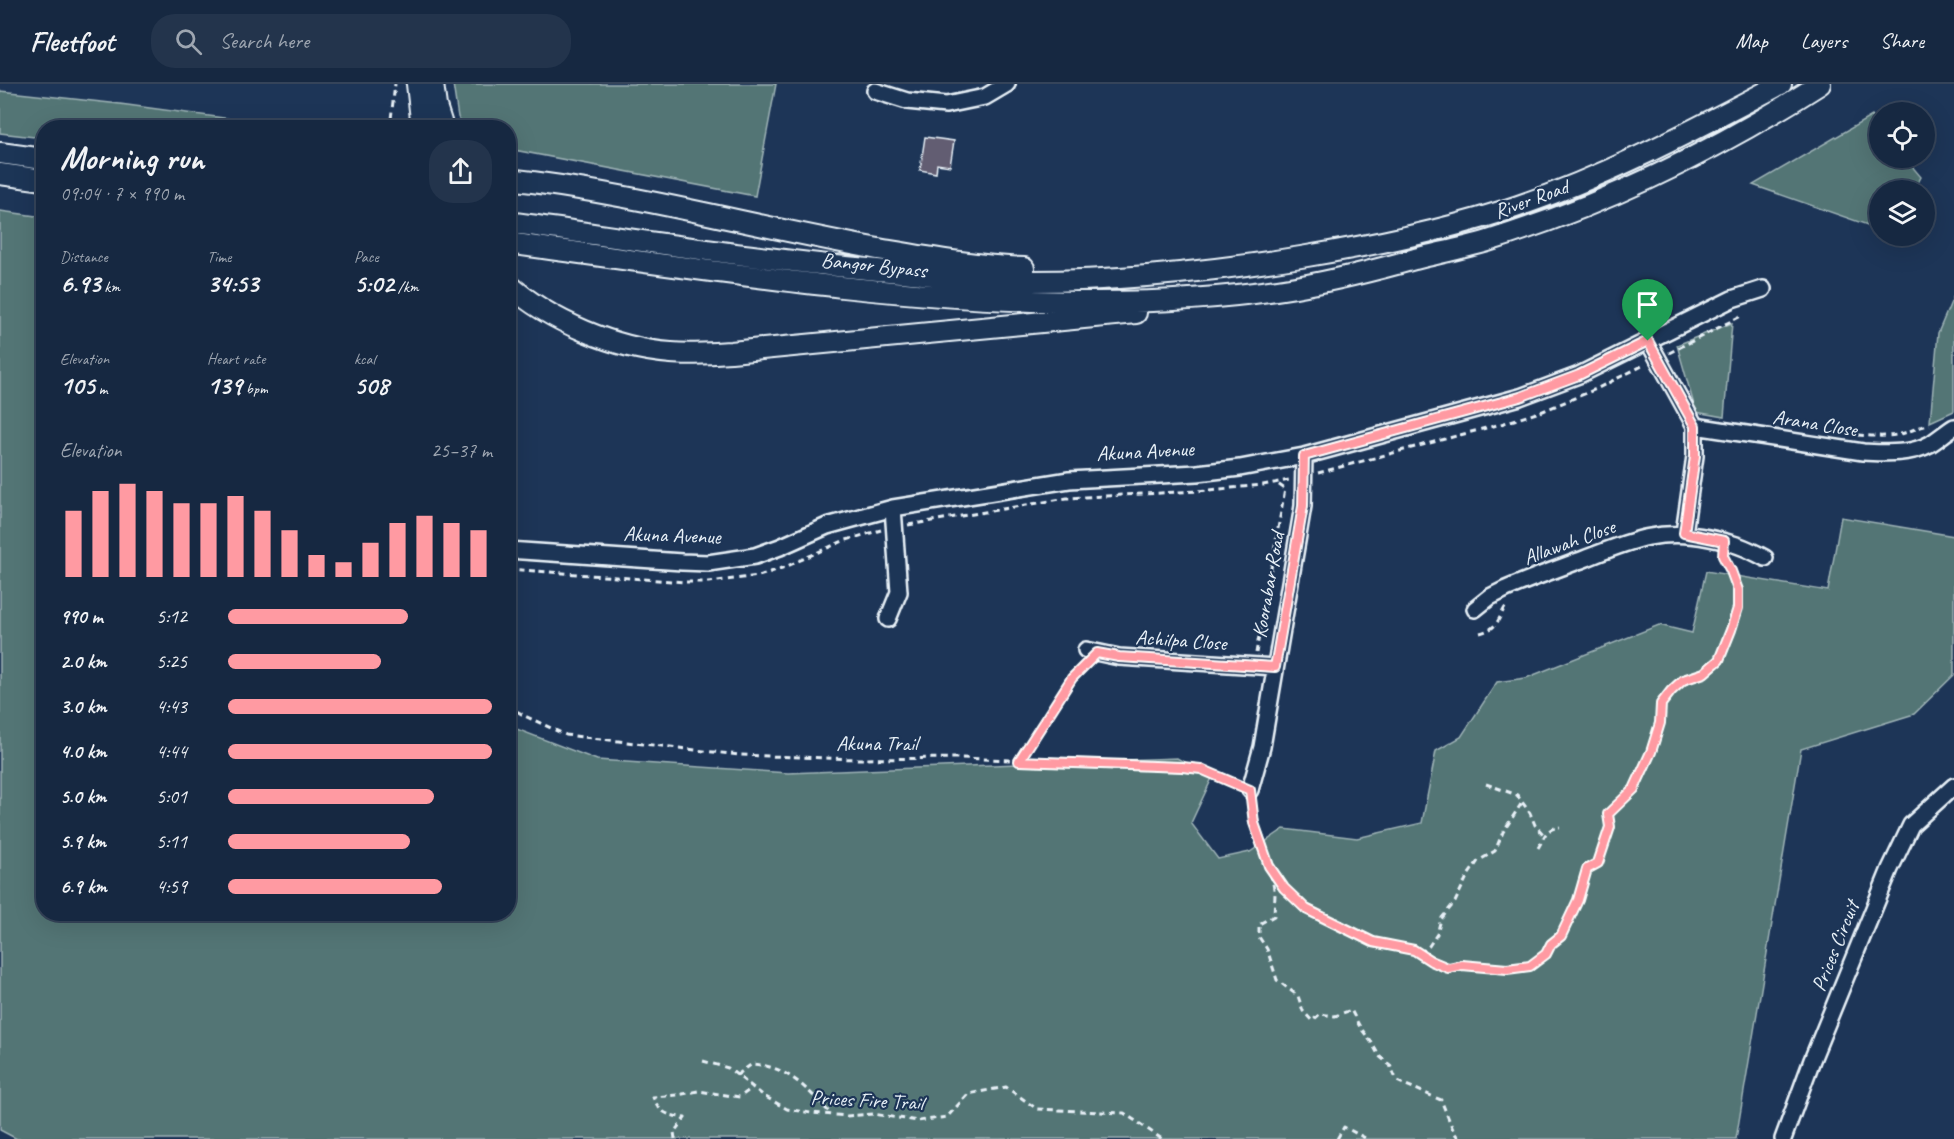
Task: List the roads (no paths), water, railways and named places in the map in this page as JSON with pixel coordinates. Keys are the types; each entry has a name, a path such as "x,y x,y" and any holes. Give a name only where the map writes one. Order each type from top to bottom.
{"main road":[{"path":"417,84 421,120"},
{"path":"433,84 434,120"},
{"path":"433,84 440,120"},
{"name":"River Road","path":"1198,272 1389,242 1502,212 1640,157 1781,84"},
{"name":"River Road","path":"1236,295 1294,287 1361,273 1486,241 1562,215 1698,154 1776,112 1820,84"},
{"path":"0,153 36,158"},
{"path":"516,173 552,184"},
{"path":"0,174 36,179"},
{"path":"516,180 552,184 676,208 810,237 960,262 1009,267 1198,272"},
{"name":"Bangor Bypass","path":"516,223 817,264 962,278 1017,281 1075,280 1198,272"},
{"name":"Bangor Bypass","path":"516,244 762,277 943,297 1000,301 1101,302 1236,295"},
{"path":"516,290 552,315 600,336 655,351 689,354 742,351 1161,311 1208,303 1236,295"},
{"path":"516,294 527,299"}],"street":[{"path":"875,91 907,101 946,105 985,97 1007,84"},
{"name":"Akuna Avenue","path":"516,551 682,562 730,561 780,548 827,526 892,508 1069,480 1208,472 1304,456 1520,397 1579,375 1732,299 1763,289"},
{"path":"1648,341 1695,426 1695,456 1684,533"},
{"name":"Arana Close","path":"1695,426 1863,452 1902,452 1929,444 1949,430"},
{"name":"Koorabar Road","path":"1250,790 1262,747 1303,506 1304,456"},
{"path":"888,619 899,592 892,508"},
{"name":"Allawah Close","path":"1475,609 1490,597 1506,589 1650,536 1684,533 1742,545 1765,558"},
{"name":"Achilpa Close","path":"1091,652 1119,657 1275,667"},
{"name":"Prices Circuit","path":"1783,1139 1812,1060 1890,869 1911,825 1954,786"}]}
